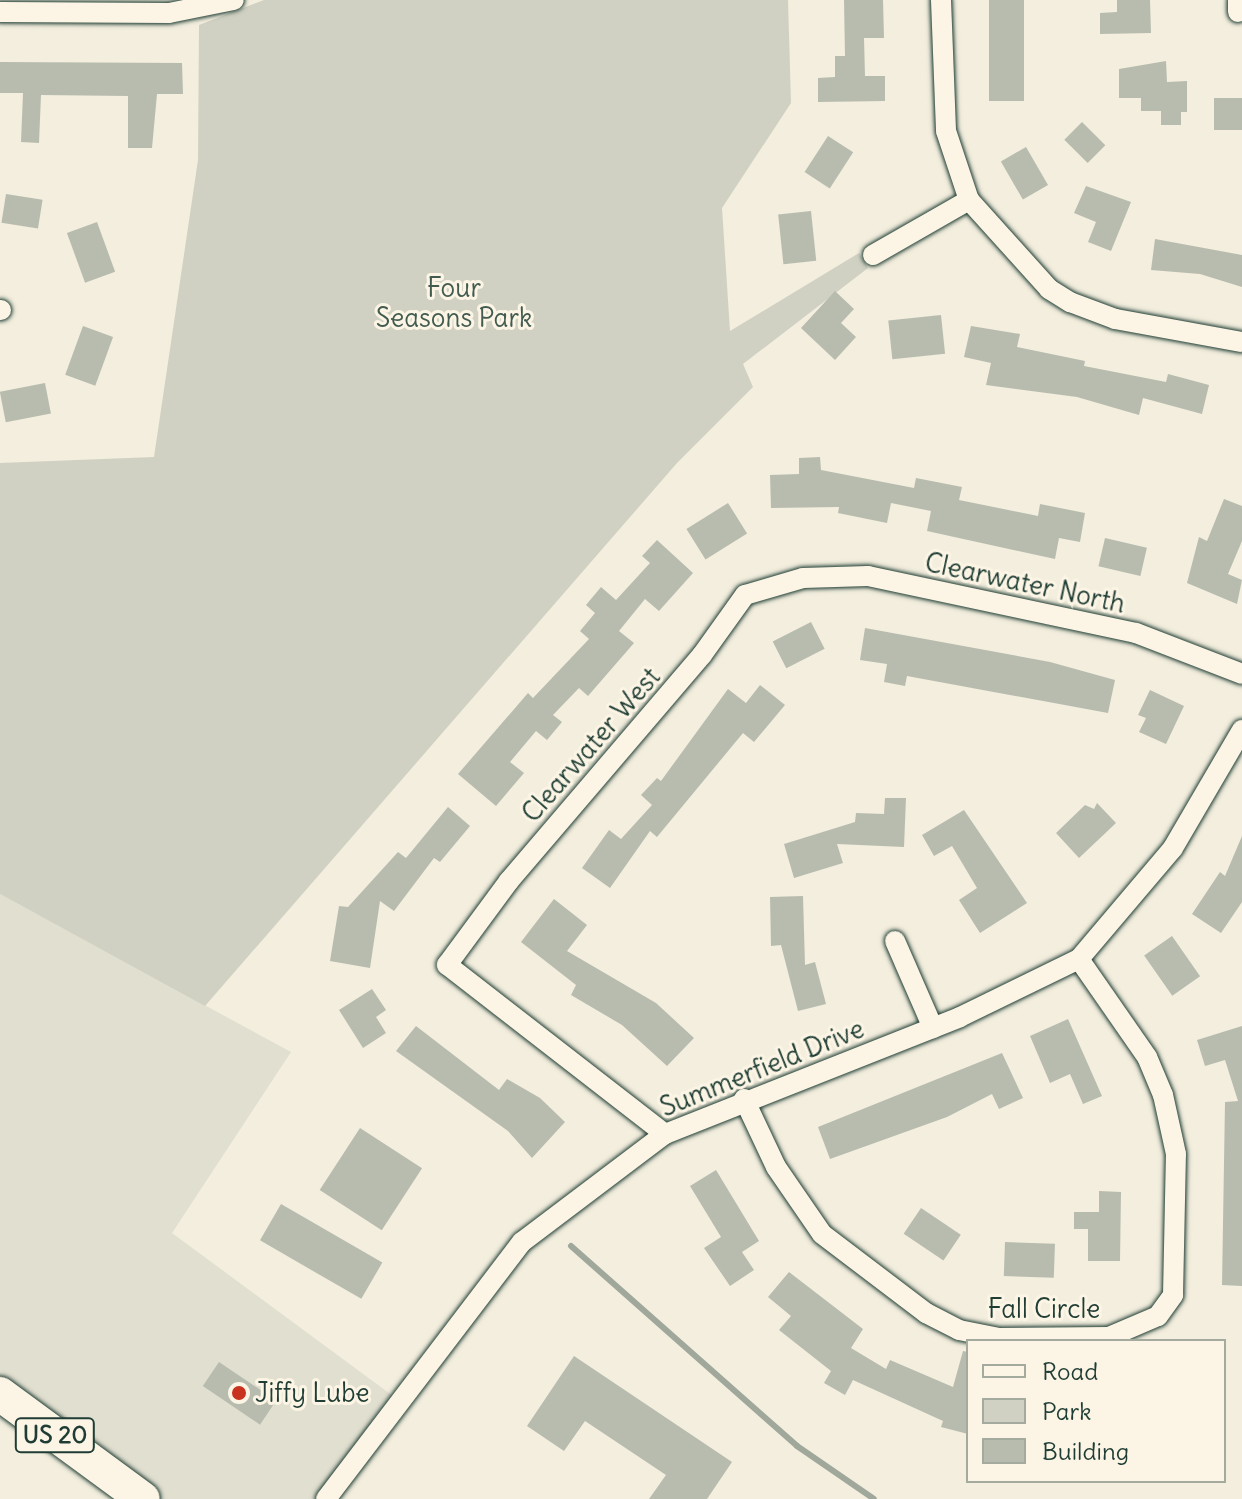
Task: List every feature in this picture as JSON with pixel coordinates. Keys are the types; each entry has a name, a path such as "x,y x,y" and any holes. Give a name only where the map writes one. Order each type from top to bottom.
{"main road":[{"name":"US 20","path":"0,1394 143,1499"}],"street":[{"path":"0,12 169,13 234,0"},
{"path":"941,0 946,131 969,200 1049,289 1070,302 1115,319 1242,342"},
{"path":"873,255 969,200"},
{"name":"Clearwater North","path":"791,581 834,573 868,576 1136,633 1242,674"},
{"name":"Clearwater West","path":"665,1134 447,965 509,881 702,655 745,595 791,581"},
{"name":"Summerfield Drive","path":"326,1499 522,1242 665,1134 744,1099 933,1028 1079,959 1173,848 1242,730"},
{"path":"895,941 933,1028"},
{"name":"Fall Circle","path":"744,1099 776,1167 822,1234 926,1313 959,1330 999,1338 1109,1337 1158,1316 1173,1295 1176,1154 1163,1095 1147,1057 1079,959"}],"shaded area":[{"path":"0,894 291,1052 172,1233 393,1396 317,1499 156,1499 0,1385"}],"green space":[{"name":"Four Seasons Park","path":"264,0 788,0 791,103 722,208 730,331 859,253 868,268 743,364 753,387 677,463 205,1006 0,894 0,463 154,457 198,160 199,25"}],"building":[{"path":"844,0 883,0 884,38 864,38 865,76 885,76 885,101 818,102 818,78 835,77 835,56 845,56"},
{"path":"989,0 1024,0 1024,101 989,101"},
{"path":"1117,0 1150,0 1151,33 1100,34 1100,13 1117,12"},
{"path":"1166,61 1167,82 1187,81 1187,112 1181,112 1181,125 1161,125 1161,111 1141,111 1141,98 1119,98 1119,69"},
{"path":"0,62 182,63 183,94 157,94 152,148 128,148 128,96 41,95 39,143 21,142 23,93 0,93"},
{"path":"1214,98 1242,98 1242,130 1214,130"},
{"path":"1082,122 1105,145 1088,163 1064,140"},
{"path":"828,136 853,152 830,188 805,172"},
{"path":"1026,147 1048,185 1023,200 1001,162"},
{"path":"1086,186 1131,202 1111,251 1088,242 1096,222 1074,213"},
{"path":"6,194 43,200 38,228 1,223"},
{"path":"811,211 816,261 783,264 778,214"},
{"path":"97,222 115,272 85,283 67,233"},
{"path":"1155,239 1242,255 1242,287 1200,274 1151,270"},
{"path":"835,291 854,309 841,323 856,337 835,360 801,328"},
{"path":"941,315 945,354 892,359 888,321"},
{"path":"83,326 113,337 95,386 65,375"},
{"path":"971,326 1020,334 1017,347 1085,361 1084,366 1166,382 1168,374 1209,385 1202,414 1143,398 1139,415 1077,397 986,385 991,363 964,357"},
{"path":"45,383 51,413 6,422 0,392"},
{"path":"820,457 821,470 914,488 916,478 962,487 959,500 1038,516 1040,504 1085,513 1080,542 1059,538 1055,559 927,531 931,511 891,503 887,523 838,513 839,507 771,508 770,475 799,474 799,458"},
{"path":"1224,499 1242,506 1242,541 1228,574 1242,580 1237,604 1187,583 1199,537 1207,541"},
{"path":"728,503 747,534 706,559 686,529"},
{"path":"1105,538 1147,548 1140,576 1098,566"},
{"path":"657,540 693,573 659,611 645,599 619,631 634,643 588,696 579,688 553,715 562,722 547,740 536,731 510,762 524,773 496,806 458,774 528,693 533,698 589,639 580,631 595,613 586,605 601,587 616,600 650,563 642,556"},
{"path":"811,622 825,649 786,668 773,642"},
{"path":"865,628 1050,662 1115,680 1108,713 907,676 905,686 884,682 887,664 860,660"},
{"path":"760,685 785,705 754,742 743,733 657,837 650,831 610,888 582,868 609,830 621,839 652,805 641,795 657,778 661,781 728,689 746,703"},
{"path":"1150,690 1184,706 1166,744 1139,732 1146,718 1138,715"},
{"path":"885,798 906,798 904,847 837,844 843,863 794,878 784,844 855,822 856,813 884,814"},
{"path":"1097,803 1116,823 1079,858 1056,833 1085,805 1094,809"},
{"path":"448,807 470,826 440,862 434,858 394,911 380,901 370,968 330,961 339,906 348,907 398,852 406,858"},
{"path":"964,810 1027,903 980,933 959,900 977,888 952,846 934,856 922,835"},
{"path":"1242,836 1242,902 1221,933 1192,914 1220,872 1225,876"},
{"path":"803,896 805,965 815,962 826,1004 798,1011 781,945 771,946 770,897"},
{"path":"554,899 587,925 567,951 656,1003 694,1038 667,1066 622,1025 571,995 576,985 521,942"},
{"path":"1172,936 1200,976 1172,996 1144,956"},
{"path":"372,989 386,1010 376,1017 386,1033 363,1048 339,1010"},
{"path":"1068,1019 1102,1096 1083,1104 1070,1074 1050,1083 1030,1036"},
{"path":"416,1026 499,1090 507,1079 540,1098 565,1122 532,1158 508,1131 396,1051"},
{"path":"1242,1026 1242,1286 1222,1285 1225,1102 1238,1101 1225,1060 1205,1066 1197,1040"},
{"path":"1002,1053 1023,1098 999,1109 992,1094 947,1117 830,1159 818,1127"},
{"path":"360,1128 422,1168 382,1230 320,1190"},
{"path":"716,1170 759,1241 742,1252 754,1270 730,1286 704,1248 721,1237 690,1186"},
{"path":"1099,1191 1121,1192 1120,1261 1088,1261 1088,1229 1074,1229 1074,1212 1099,1212"},
{"path":"281,1204 382,1262 361,1299 260,1240"},
{"path":"921,1208 961,1235 943,1261 904,1234"},
{"path":"1005,1242 1055,1244 1054,1278 1004,1276"},
{"path":"789,1272 863,1329 851,1348 886,1369 890,1360 953,1387 963,1351 966,1352 966,1433 941,1427 943,1421 853,1380 845,1395 824,1383 831,1371 779,1330 791,1316 768,1297"},
{"path":"574,1356 732,1462 707,1499 649,1499 666,1475 585,1421 564,1451 527,1426"},
{"name":"Jiffy Lube","path":"219,1362 276,1401 260,1425 203,1386"}],"waterway":[{"path":"571,1246 797,1446 874,1499"}],"place":[{"name":"Jiffy Lube","path":"239,1393"}]}
